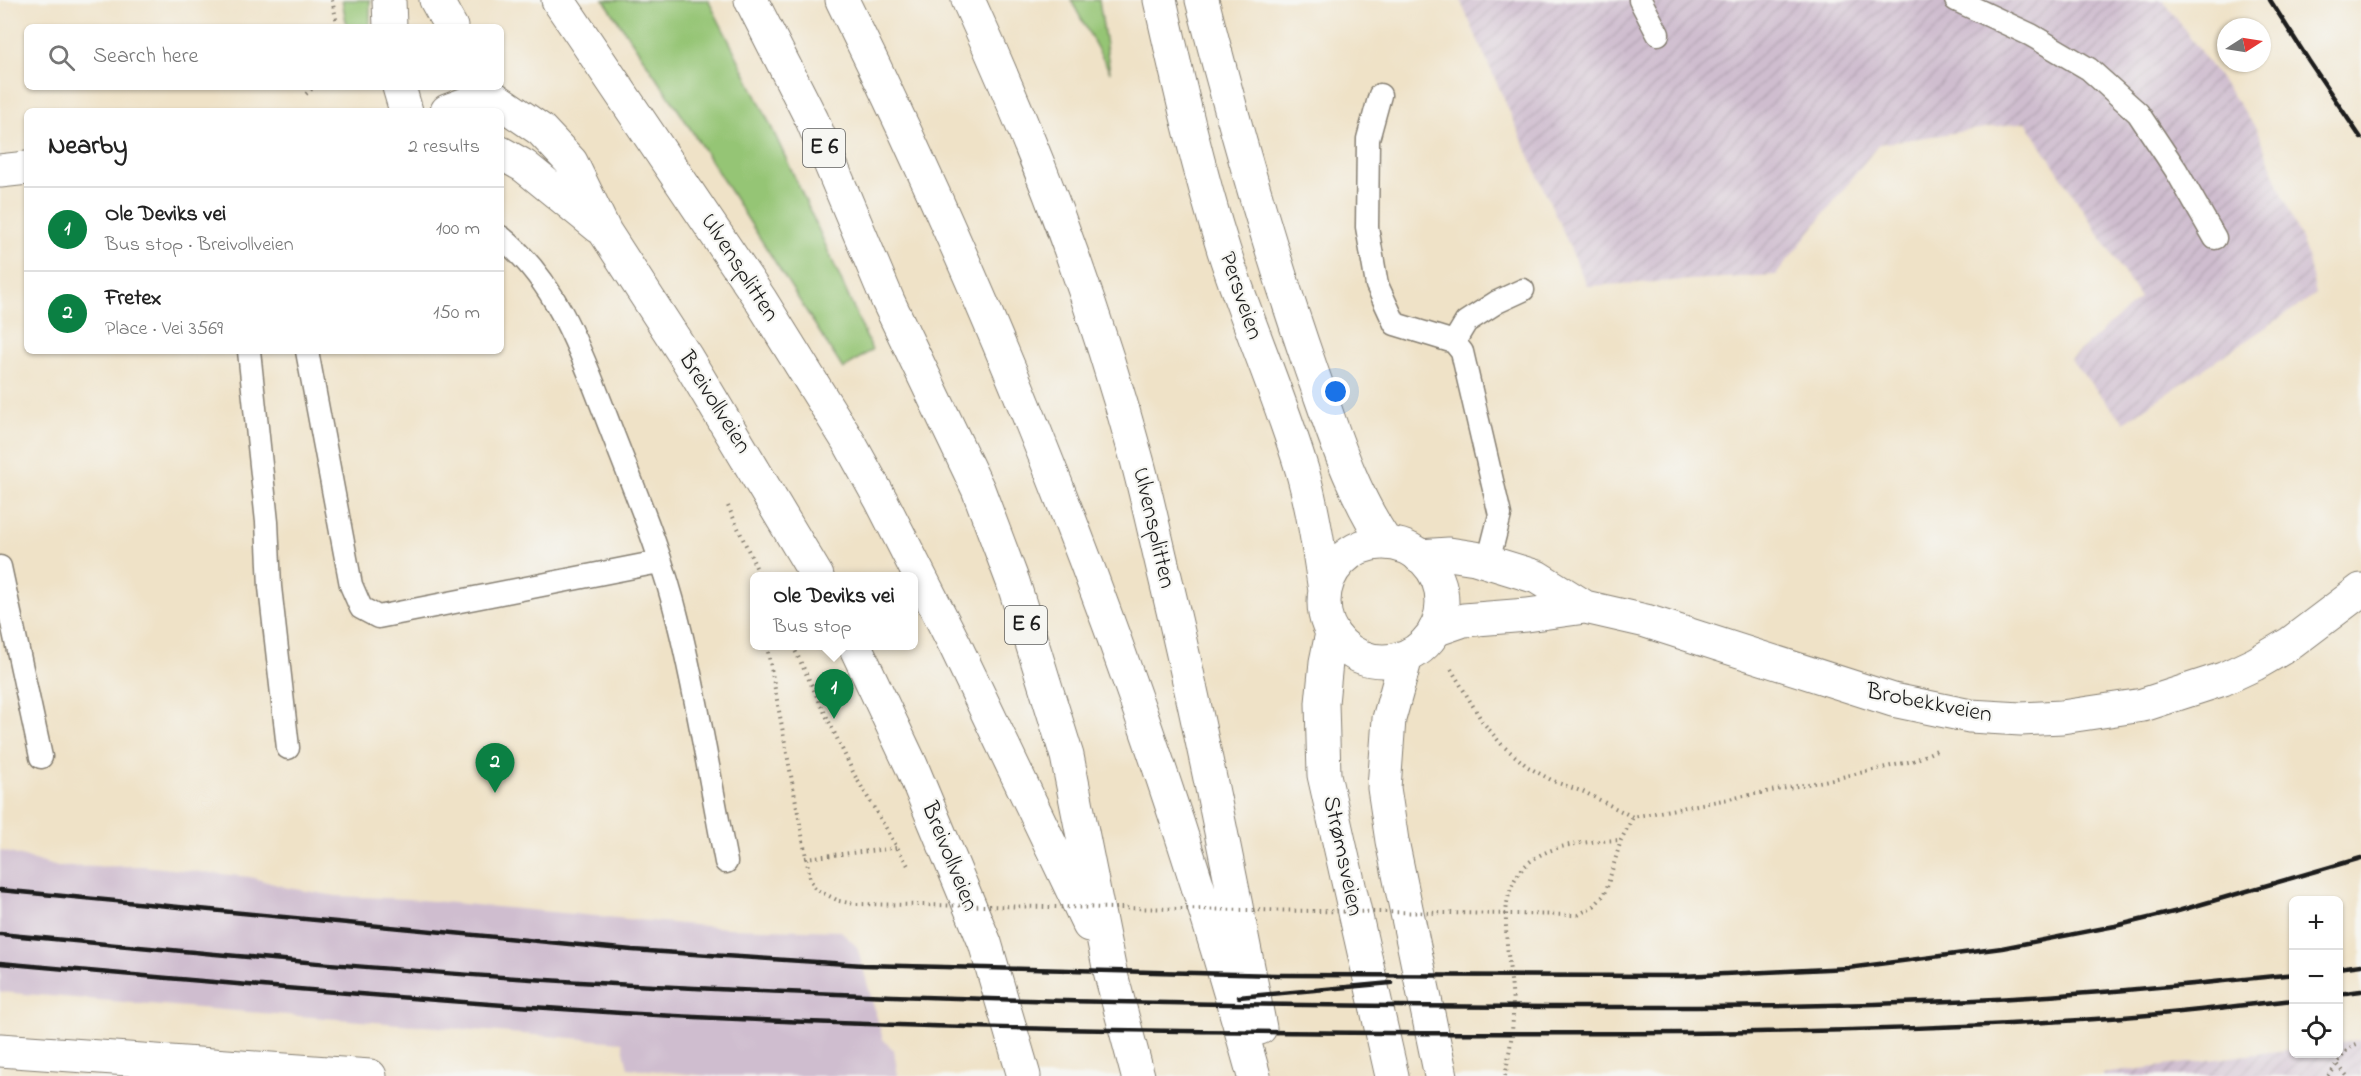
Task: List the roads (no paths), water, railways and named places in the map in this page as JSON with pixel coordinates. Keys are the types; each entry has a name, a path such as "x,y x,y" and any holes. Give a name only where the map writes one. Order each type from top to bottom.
{"main road":[{"path":"389,0 390,24"},
{"path":"436,0 449,24"},
{"name":"Ulvensplitten","path":"558,0 760,299 850,444 918,572"},
{"name":"E 6","path":"751,0 812,120 888,301 978,489 1013,582 1067,756 1109,967 1138,1076"},
{"path":"842,0 883,83 972,280 1060,494 1160,769 1197,882 1254,1076"},
{"name":"Ulvensplitten","path":"968,0 1016,108 1066,238 1094,319 1138,462 1184,657 1269,1076"},
{"name":"Persveien","path":"1160,0 1199,168 1225,252 1302,472 1314,522 1325,591"},
{"name":"Persveien","path":"1202,0 1241,150 1299,334 1353,485 1368,516 1386,543"},
{"path":"400,90 405,108"},
{"path":"453,108 488,91"},
{"name":"Breivollveien","path":"488,91 541,130 571,162 605,232 699,378 815,572"},
{"name":"Breivollveien","path":"504,155 524,166 605,232"},
{"path":"0,171 24,168"},
{"path":"1386,543 1410,549 1431,568 1440,590 1440,615 1435,630 1423,646 1406,657 1378,661 1352,653 1332,633 1326,620 1324,605 1330,575 1340,561 1361,547 1386,543"},
{"name":"Brobekkveien","path":"1419,556 1449,554 1488,562 1537,577 1585,607 1646,621 1893,700 1970,716 2020,719 2072,716 2143,705 2223,679 2291,643 2361,590"},
{"name":"Ulvensplitten","path":"918,572 1109,967"},
{"name":"Brobekkveien","path":"1435,630 1464,620 1585,607"},
{"name":"Strømsveien","path":"1332,633 1326,662 1322,703 1324,775 1392,1076"},
{"name":"Breivollveien","path":"857,650 912,765 985,943 1024,1076"},
{"path":"1406,657 1389,719 1384,788 1392,841 1441,1076"},
{"path":"0,1050 370,1076"}],"lane":[{"path":"1641,0 1658,34"},
{"path":"1956,0 2031,35 2089,69 2122,99 2138,114 2170,161 2215,238"},
{"path":"1380,95 1368,139 1367,216 1377,285 1395,324 1454,342 1462,352 1500,515 1488,562"},
{"path":"504,240 528,263 539,278 576,339 645,515 678,620 726,862"},
{"path":"1454,342 1466,322 1497,302 1523,290"},
{"path":"249,354 267,522 270,587 288,748"},
{"path":"308,354 351,585 361,609 378,617 659,562"},
{"path":"0,567 41,757"}],"railway":[{"path":"2270,0 2361,138"},
{"path":"0,890 632,950 863,965 1277,975 1683,976 1848,968 2002,948 2178,911 2361,858"},
{"path":"0,934 316,963 633,985 1013,1000 1204,1004 1632,1007 1871,1004 2062,995 2289,974"},
{"path":"0,963 310,990 621,1013 812,1022 1097,1030 1565,1033 1928,1028 2110,1018 2289,1001"},
{"path":"2343,967 2361,965"},
{"path":"1239,997 1391,983"},
{"path":"2343,993 2361,991"}],"place":[{"name":"Ole Deviks vei","path":"834,719"},
{"name":"Fretex","path":"495,793"}]}
